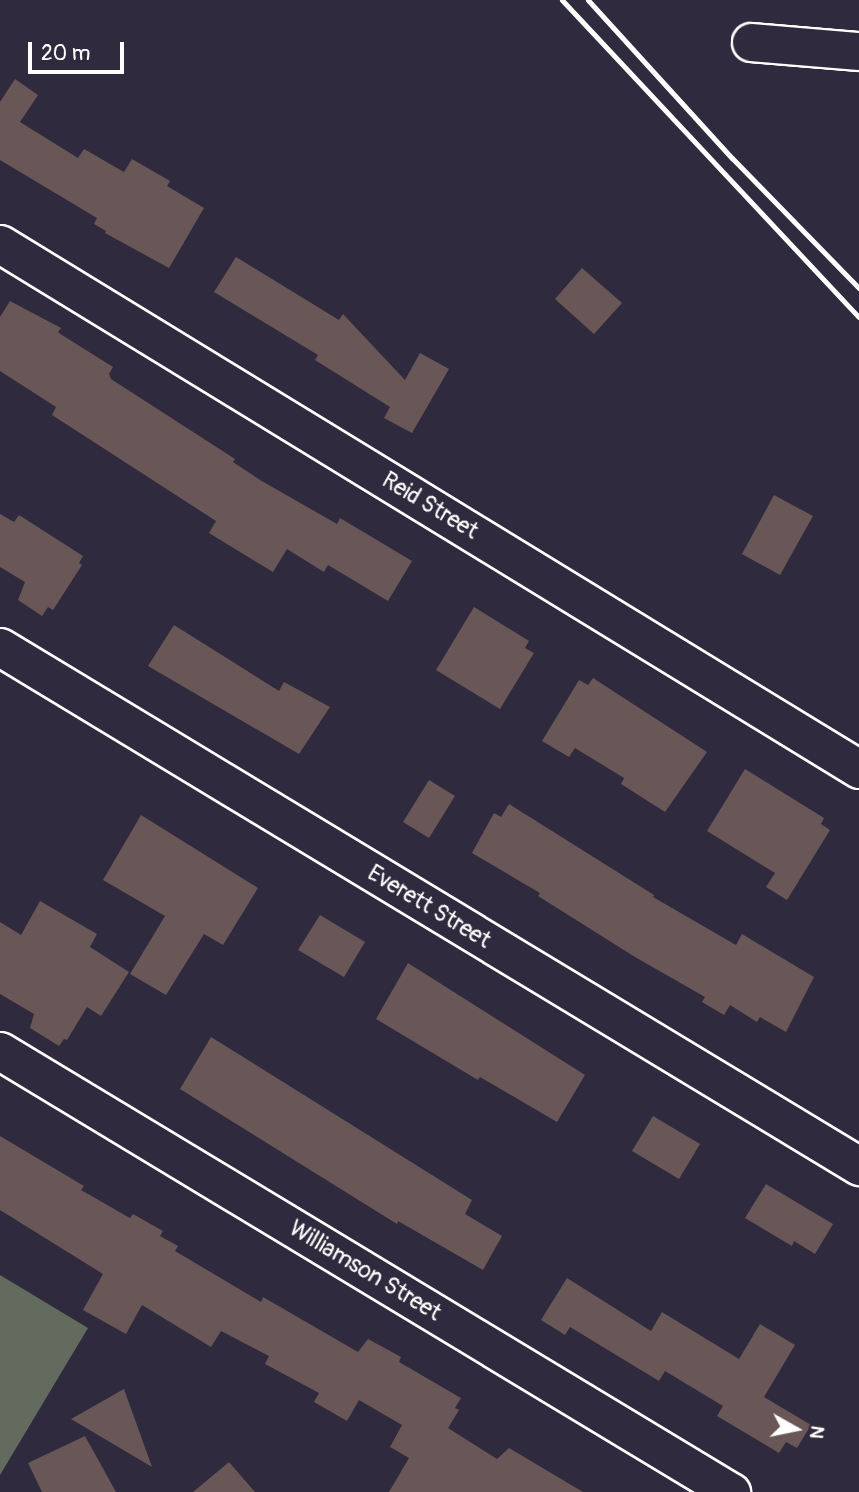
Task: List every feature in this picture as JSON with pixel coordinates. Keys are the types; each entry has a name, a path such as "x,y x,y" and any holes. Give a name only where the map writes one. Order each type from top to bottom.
{"street":[{"path":"751,42 859,51"},
{"name":"Reid Street","path":"0,244 859,769"},
{"name":"Everett Street","path":"0,647 859,1166"},
{"name":"Williamson Street","path":"0,1051 731,1492"}],"green space":[{"path":"0,1275 88,1328 0,1475"}],"building":[{"path":"15,79 38,95 20,122 78,158 84,149 124,172 132,159 170,181 167,186 204,208 169,268 105,233 106,231 94,224 97,218 0,160 0,102"},
{"path":"236,257 339,320 343,314 405,380 420,353 449,369 412,433 384,418 390,407 315,360 318,355 214,292"},
{"path":"582,268 622,303 594,334 555,299"},
{"path":"10,301 61,328 58,332 113,367 109,374 111,379 235,459 233,462 260,480 337,524 340,518 412,561 388,601 328,565 324,572 287,549 273,572 209,533 216,521 52,415 56,407 0,371 0,317"},
{"path":"774,495 813,516 780,575 742,554"},
{"path":"0,514 14,522 19,515 83,556 79,563 82,565 53,610 48,607 42,616 18,600 25,582 0,567"},
{"path":"474,607 529,641 525,648 534,653 500,709 436,670"},
{"path":"174,625 279,691 284,682 330,707 299,754 148,666"},
{"path":"593,678 707,752 665,812 621,784 624,778 575,748 569,757 542,741 579,680 588,685"},
{"path":"745,769 824,818 821,824 830,830 787,900 766,887 775,873 707,831"},
{"path":"429,780 455,796 429,838 403,822"},
{"path":"509,804 654,895 653,897 736,945 742,934 814,977 786,1032 760,1017 757,1022 730,1005 724,1015 702,1002 705,997 635,957 538,896 540,893 472,853 494,813 501,817"},
{"path":"141,815 258,888 223,945 204,934 166,995 130,974 165,916 103,880"},
{"path":"40,901 97,934 90,947 129,972 101,1016 87,1007 67,1040 64,1039 59,1046 30,1028 34,1014 0,994 0,922 21,935"},
{"path":"320,915 365,942 344,977 298,950"},
{"path":"408,963 585,1075 557,1122 480,1077 478,1080 376,1019"},
{"path":"211,1037 472,1200 465,1214 502,1236 483,1270 398,1221 397,1224 180,1089"},
{"path":"653,1116 700,1144 679,1179 632,1151"},
{"path":"0,1136 84,1186 81,1190 130,1218 133,1214 163,1231 160,1236 178,1246 175,1251 261,1302 263,1297 358,1352 368,1339 401,1357 399,1362 461,1398 455,1408 459,1410 448,1428 497,1459 509,1448 583,1492 389,1492 409,1458 390,1447 402,1425 359,1400 347,1421 314,1402 319,1393 265,1364 269,1356 221,1331 211,1347 142,1305 126,1334 83,1310 103,1274 0,1210"},
{"path":"766,1184 833,1224 815,1254 794,1241 792,1246 745,1218"},
{"path":"567,1278 651,1331 662,1312 739,1359 760,1324 795,1345 764,1397 811,1425 797,1448 786,1442 779,1453 717,1416 723,1406 665,1371 659,1381 570,1327 565,1335 541,1320"},
{"path":"124,1389 152,1467 71,1419"},
{"path":"85,1436 116,1492 42,1492 28,1463"},
{"path":"229,1462 255,1492 193,1492"}],"railway":[{"path":"562,0 859,317"},
{"path":"588,0 732,158 859,288"}]}
